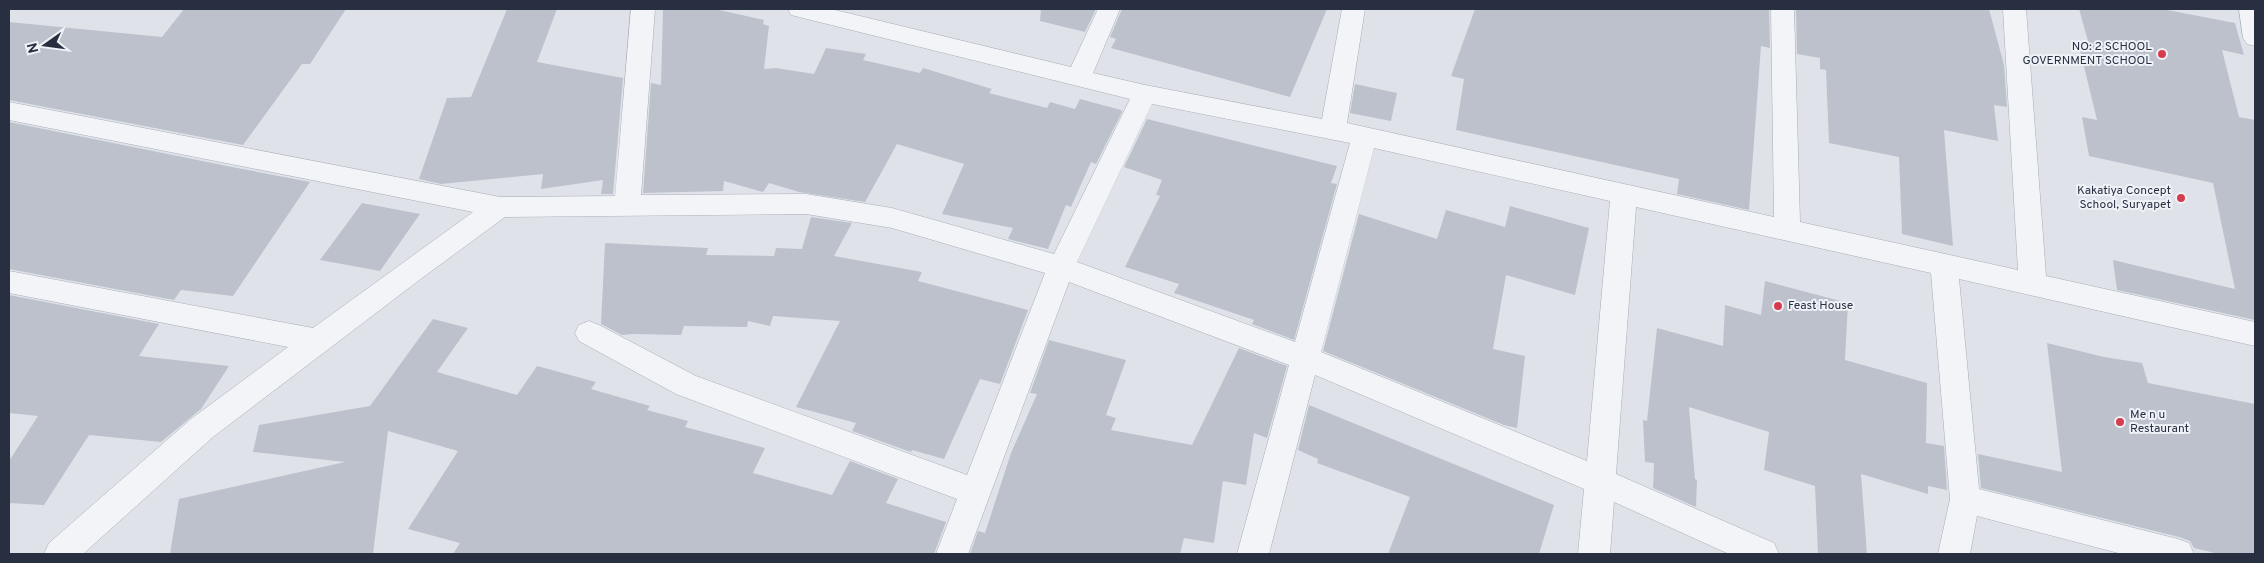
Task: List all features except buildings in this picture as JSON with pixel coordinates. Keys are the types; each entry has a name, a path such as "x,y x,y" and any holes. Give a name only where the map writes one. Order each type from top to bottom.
{"street":[{"path":"627,207 643,9"},
{"path":"799,9 1145,94 1364,136 2255,334"},
{"path":"1079,77 1109,9"},
{"path":"1333,130 1354,9"},
{"path":"1783,9 1787,231"},
{"path":"2015,9 2033,284"},
{"path":"2250,9 2255,38"},
{"path":"952,554 1061,267 1145,94"},
{"path":"9,111 500,207 806,204 892,218 1061,267 1304,358 1600,481 1763,554"},
{"path":"1253,554 1364,136"},
{"path":"1594,554 1624,195"},
{"path":"60,554 202,428 500,207"},
{"path":"1944,265 1965,499 1954,554"},
{"path":"9,282 318,341"},
{"path":"589,333 686,385 975,492"},
{"path":"1965,499 2178,554"}],"place":[{"name":"NO: 2 SCHOOL GOVERNMENT SCHOOL","path":"2162,54"},
{"name":"Kakatiya Concept School, Suryapet","path":"2181,198"},
{"name":"Feast House","path":"1778,306"},
{"name":"Me n u Restaurant","path":"2120,422"}]}
